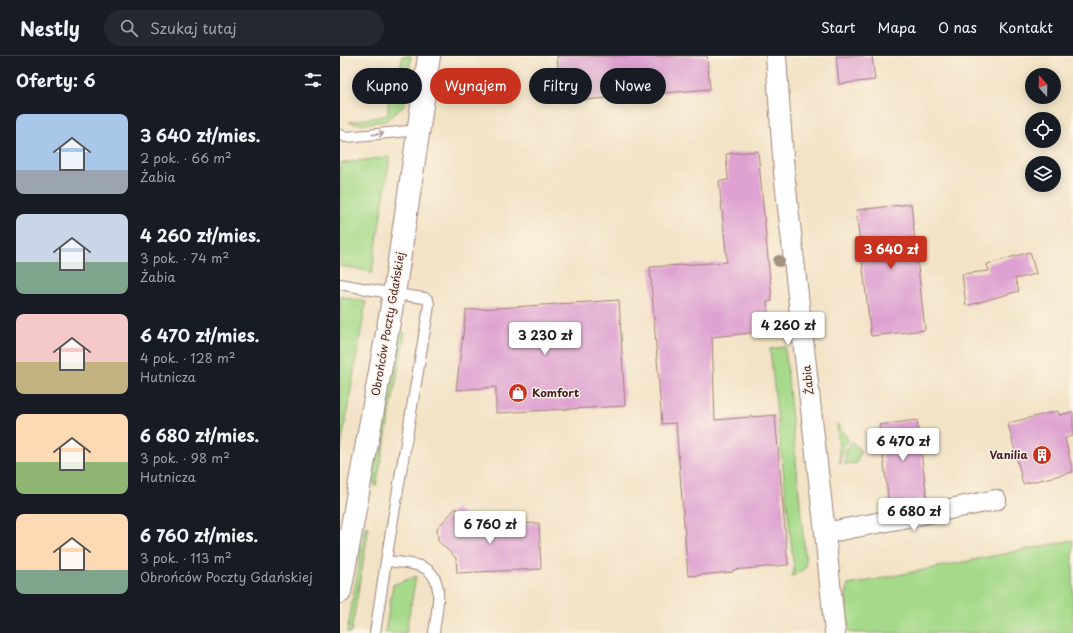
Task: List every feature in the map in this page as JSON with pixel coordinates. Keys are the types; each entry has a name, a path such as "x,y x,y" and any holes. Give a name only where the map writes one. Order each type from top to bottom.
{"street":[{"name":"Obrońców Poczty Gdańskiej","path":"340,592 394,294 429,56"},
{"name":"Żabia","path":"776,56 784,172 835,633"},
{"path":"825,533 996,500"}],"lane":[{"path":"340,138 419,130"},
{"path":"340,135 353,137"},
{"path":"340,284 425,298 428,300 429,304 375,633"},
{"path":"386,561 420,566 429,570 435,577 438,587 438,597 434,633"}],"green space":[{"path":"402,56 411,56 409,68 400,68"},
{"path":"388,104 404,104 404,106 386,121 361,124 349,122 388,115"},
{"path":"390,157 372,273 340,266 340,163"},
{"path":"340,296 366,302 340,453"},
{"path":"399,331 405,333 376,487 371,478 373,461"},
{"path":"785,347 806,566 803,570 791,577 794,569 770,349"},
{"path":"837,424 849,440 844,448 840,464"},
{"path":"852,441 861,452 857,463 844,464 846,452"},
{"path":"365,526 369,527 351,633 347,633"},
{"path":"1073,540 1073,633 849,633 846,596 848,585"},
{"path":"416,576 406,633 385,633 393,585"}],"building":[{"path":"557,56 707,56 710,89 666,93 666,68 600,68 600,99 592,99 592,68 558,68"},
{"path":"836,56 872,56 875,80 839,84"},
{"path":"758,151 772,301 767,302 770,331 712,337 715,420 775,415 788,565 688,576 676,423 662,424 650,267 727,262 719,181 728,180 726,154"},
{"path":"911,204 925,330 871,336 856,210"},
{"path":"1030,252 1036,274 1015,279 1019,291 966,306 962,274 989,271 987,264"},
{"path":"619,300 625,406 496,413 496,387 456,390 466,310"},
{"name":"Vanilia","path":"1058,411 1059,415 1073,412 1073,436 1065,438 1073,472 1023,484 1008,423"},
{"path":"917,420 927,498 889,503 879,425"},
{"path":"456,508 475,526 539,523 541,569 457,573 456,558 438,541 437,528"}],"place":[{"name":"Komfort","path":"518,393"},
{"name":"Vanilia","path":"1042,455"}]}
